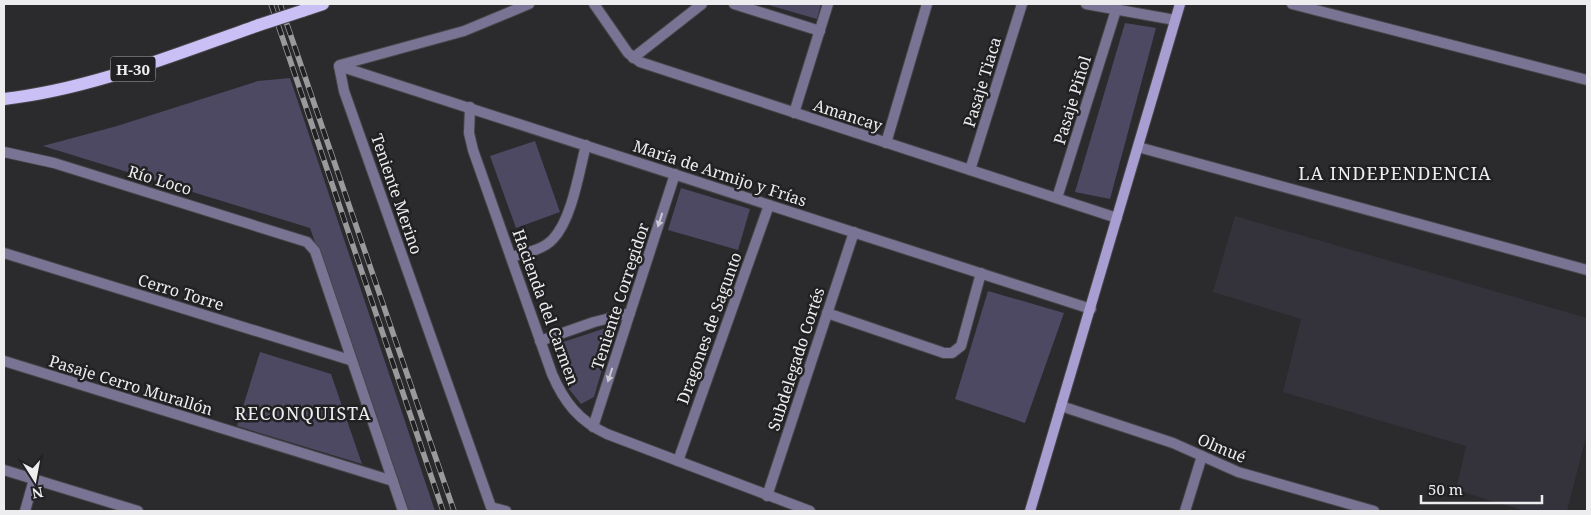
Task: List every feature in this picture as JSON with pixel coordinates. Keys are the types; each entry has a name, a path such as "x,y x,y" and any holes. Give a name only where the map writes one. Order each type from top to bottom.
{"main road":[{"name":"H-30","path":"4,99 48,92 112,76 323,4"},
{"path":"1030,511 1180,4"}],"street":[{"path":"339,66 464,31 529,4"},
{"name":"Amancay","path":"594,4 633,58 648,66 1117,218"},
{"path":"633,58 702,4"},
{"path":"734,4 820,31"},
{"path":"794,113 828,4"},
{"path":"886,143 927,4"},
{"name":"Pasaje Tiaca","path":"970,170 1022,4"},
{"path":"1086,4 1175,20"},
{"path":"1292,4 1587,80"},
{"name":"Pasaje Piñol","path":"1057,198 1116,10"},
{"name":"María de Armijo y Frías","path":"339,66 1091,309"},
{"name":"Teniente Merino","path":"339,66 344,91 492,509 506,511"},
{"name":"Hacienda del Carmen","path":"470,107 468,121 471,141 540,341 563,398 576,414 593,427 767,496 810,511"},
{"path":"511,257 538,249 552,240 564,224 586,145"},
{"path":"1138,147 1587,270"},
{"name":"Río Loco","path":"4,152 54,163 307,242 315,251 350,360"},
{"name":"Teniente Corregidor","path":"593,427 675,174"},
{"name":"Dragones de Sagunto","path":"678,461 769,204"},
{"name":"Subdelegado Cortés","path":"767,496 854,232"},
{"name":"Cerro Torre","path":"4,253 350,360"},
{"path":"827,313 944,353 952,353 961,346 981,274"},
{"path":"540,341 594,322 630,314"},
{"path":"350,360 403,511"},
{"name":"Pasaje Cerro Murallón","path":"4,361 393,481"},
{"name":"Olmué","path":"1061,406 1143,432 1238,472 1374,511"},
{"path":"1185,511 1202,456"},
{"path":"4,470 138,511"},
{"path":"25,511 34,479"}],"shaded area":[{"path":"765,4 821,4 817,19"},
{"path":"1125,23 1156,28 1110,199 1075,192"},
{"path":"290,78 435,511 409,511 310,228 43,146 117,126 258,81"},
{"path":"535,141 560,212 516,228 490,156"},
{"path":"681,188 750,209 738,250 668,230"},
{"path":"1235,216 1587,318 1587,433 1567,511 1525,511 1456,490 1466,446 1283,392 1301,319 1213,292"},
{"path":"988,291 1064,313 1025,423 955,399"},
{"path":"615,325 594,397 581,404 565,384 554,345"},
{"path":"260,352 331,374 362,464 237,426"}],"railway":[{"path":"271,4 443,511"},
{"path":"280,4 454,511"}],"district":[{"name":"LA INDEPENDENCIA","path":"1395,173"},
{"name":"RECONQUISTA","path":"303,413"}]}
